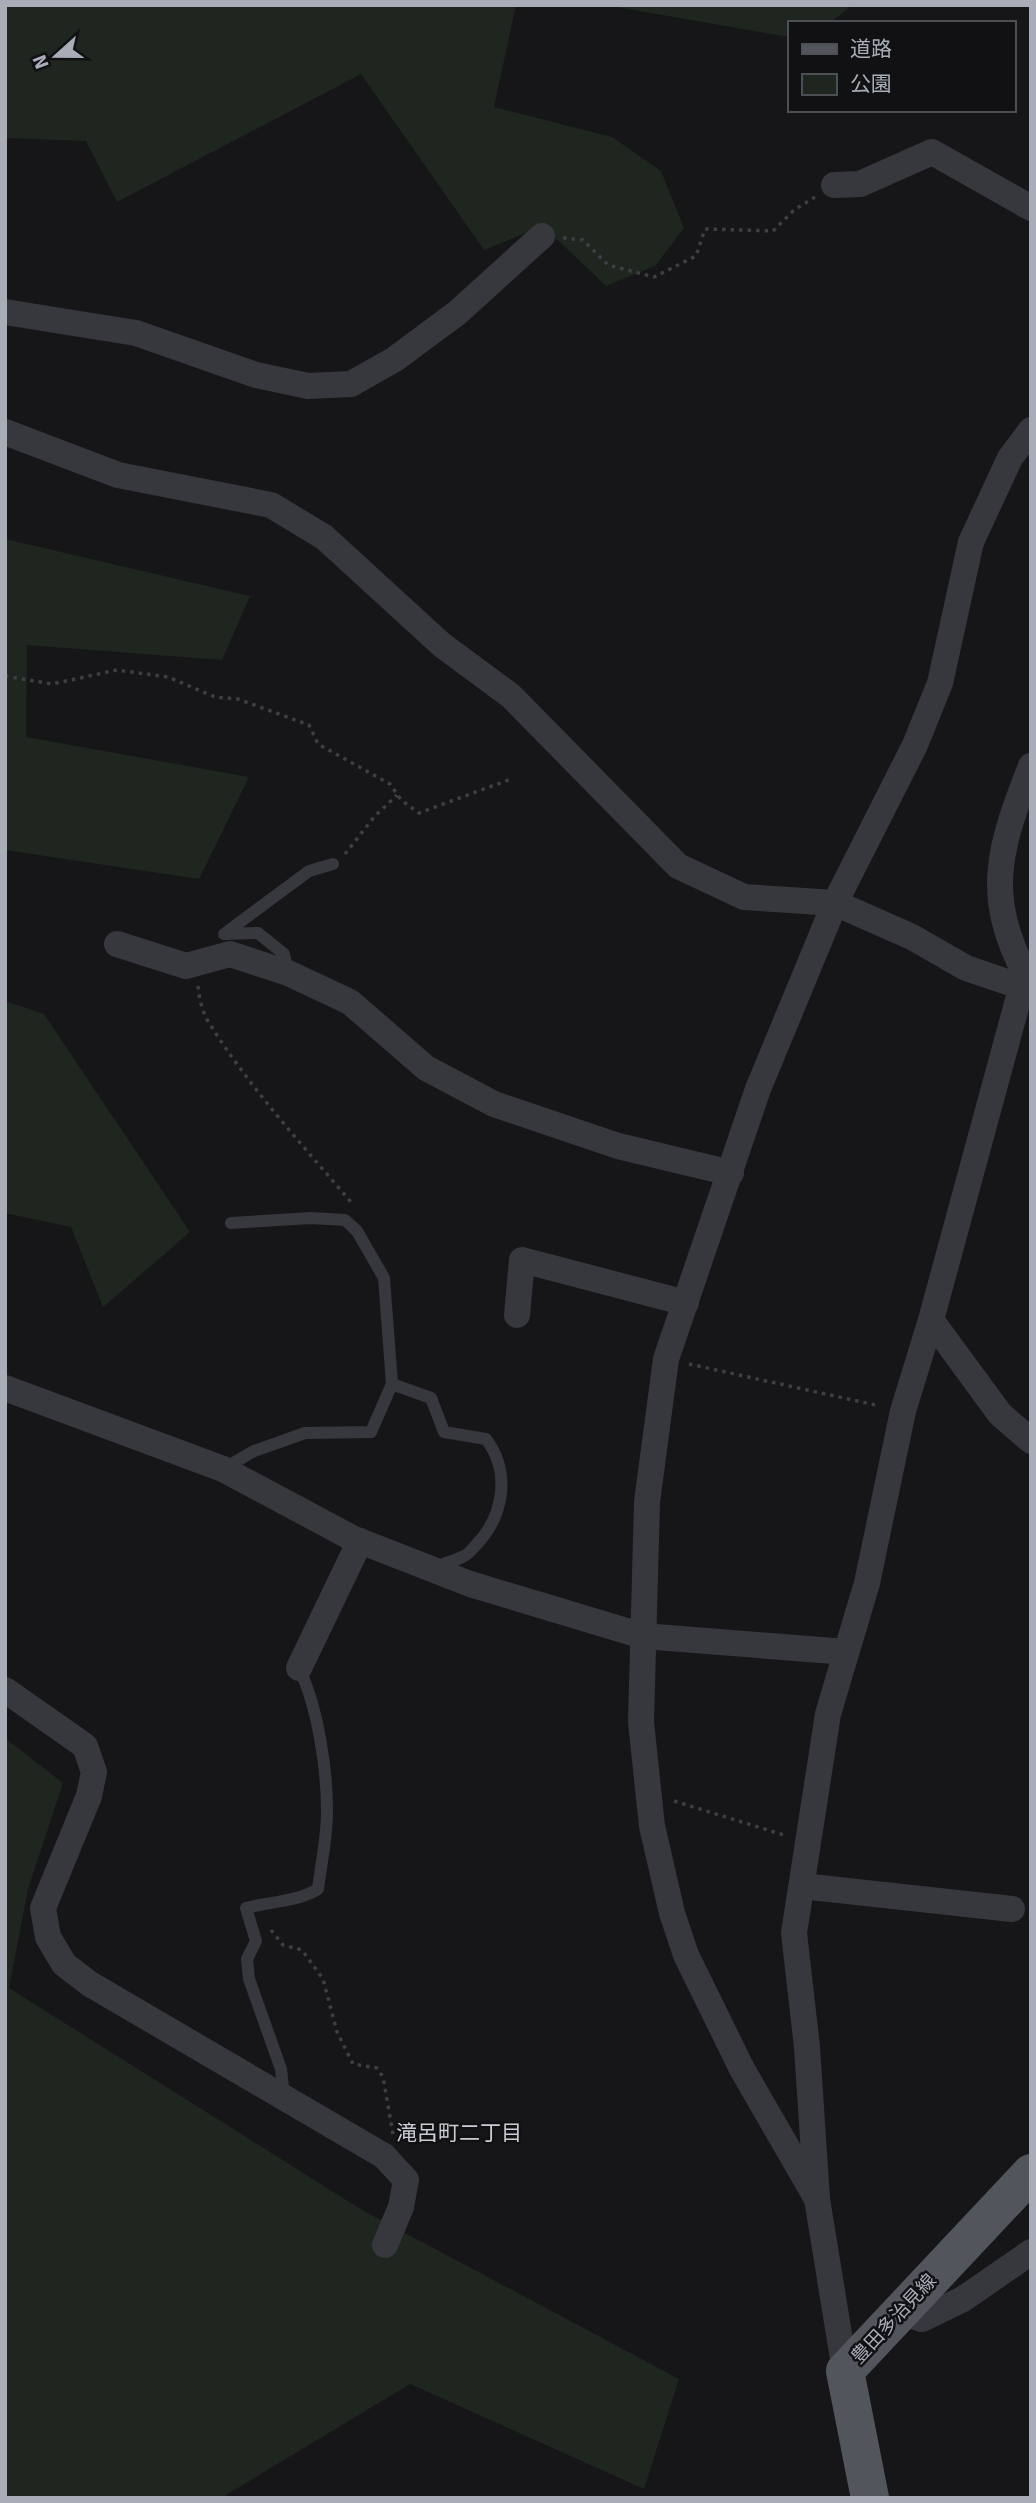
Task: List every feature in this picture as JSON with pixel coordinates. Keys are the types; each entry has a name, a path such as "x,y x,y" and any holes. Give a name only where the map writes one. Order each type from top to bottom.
{"main road":[{"name":"豊田多治見線","path":"870,2498 845,2371 1027,2177"}],"street":[{"path":"834,185 860,184 932,152 1031,208"},
{"path":"5,312 136,333 256,375 282,381 308,386 351,384 395,359 457,313 542,236"},
{"path":"817,2199 742,2069 686,1955 671,1913 652,1826 641,1722 647,1502 666,1359 758,1089 835,903 940,684 971,542 1010,458 1031,430"},
{"path":"5,432 118,475 271,505 324,537 442,645 511,696 678,866 744,897 835,903 912,937 966,968 1028,982"},
{"path":"845,2371 817,2199 808,2059 794,1933 828,1714 867,1583 903,1412 1028,982 1012,948 999,880 1002,843 1031,766"},
{"path":"117,944 186,966 230,954 288,973 350,1002 426,1068 494,1104 618,1146 731,1173"},
{"path":"517,1315 522,1260 686,1303"},
{"path":"931,1320 1000,1415 1031,1441"},
{"path":"5,1388 223,1469 360,1541 470,1584 643,1636 846,1652"},
{"path":"299,1668 360,1541"},
{"path":"5,1690 85,1746 94,1773 89,1796 43,1908 48,1937 64,1964 90,1984 384,2156 406,2180 401,2207 385,2245"},
{"path":"802,1886 1012,1909"},
{"path":"900,2312 922,2319 963,2299 1031,2252"}],"lane":[{"path":"288,973 284,954 258,933 223,934 309,871 333,864"},
{"path":"223,1469 254,1451 304,1433 371,1432 392,1384 384,1278 345,1220 311,1218 231,1223"},
{"path":"392,1384 431,1398 444,1432 486,1439 495,1450 503,1489 495,1519 482,1539 465,1556 445,1561 433,1570"},
{"path":"284,2098 281,2069 249,1979 247,1959 256,1941 246,1908 284,1898 306,1897 318,1889 327,1815 326,1792 313,1700 299,1668"}],"path":[{"path":"542,236 583,240 608,265 654,277 696,257 705,229 773,231 794,210 834,185"},
{"path":"5,676 52,684 117,670 168,677 215,697 238,699 309,725 318,744 390,784 397,795 419,813 511,779"},
{"path":"333,864 352,849 374,817 397,795"},
{"path":"197,963 199,997 209,1024 294,1135 351,1202 351,1226"},
{"path":"666,1359 903,1412"},
{"path":"649,1793 809,1843"},
{"path":"260,1904 265,1923 283,1945 302,1950 323,1979 337,2032 353,2064 377,2068 383,2077 393,2134"}],"green space":[{"path":"5,5 516,5 494,107 612,137 661,171 684,228 655,266 606,286 543,226 484,250 361,74 117,202 86,141 5,138"},
{"path":"605,5 852,5 832,21 788,21 788,37"},
{"path":"5,539 250,596 222,660 27,645 26,737 249,777 199,879 5,850"},
{"path":"5,1001 44,1014 190,1232 103,1307 71,1227 5,1213"},
{"path":"5,1738 63,1783 28,1889 9,1988 362,2210 679,2379 644,2489 410,2384 221,2498 5,2498"}],"district":[{"name":"滝呂町二丁目","path":"459,2133"}]}
